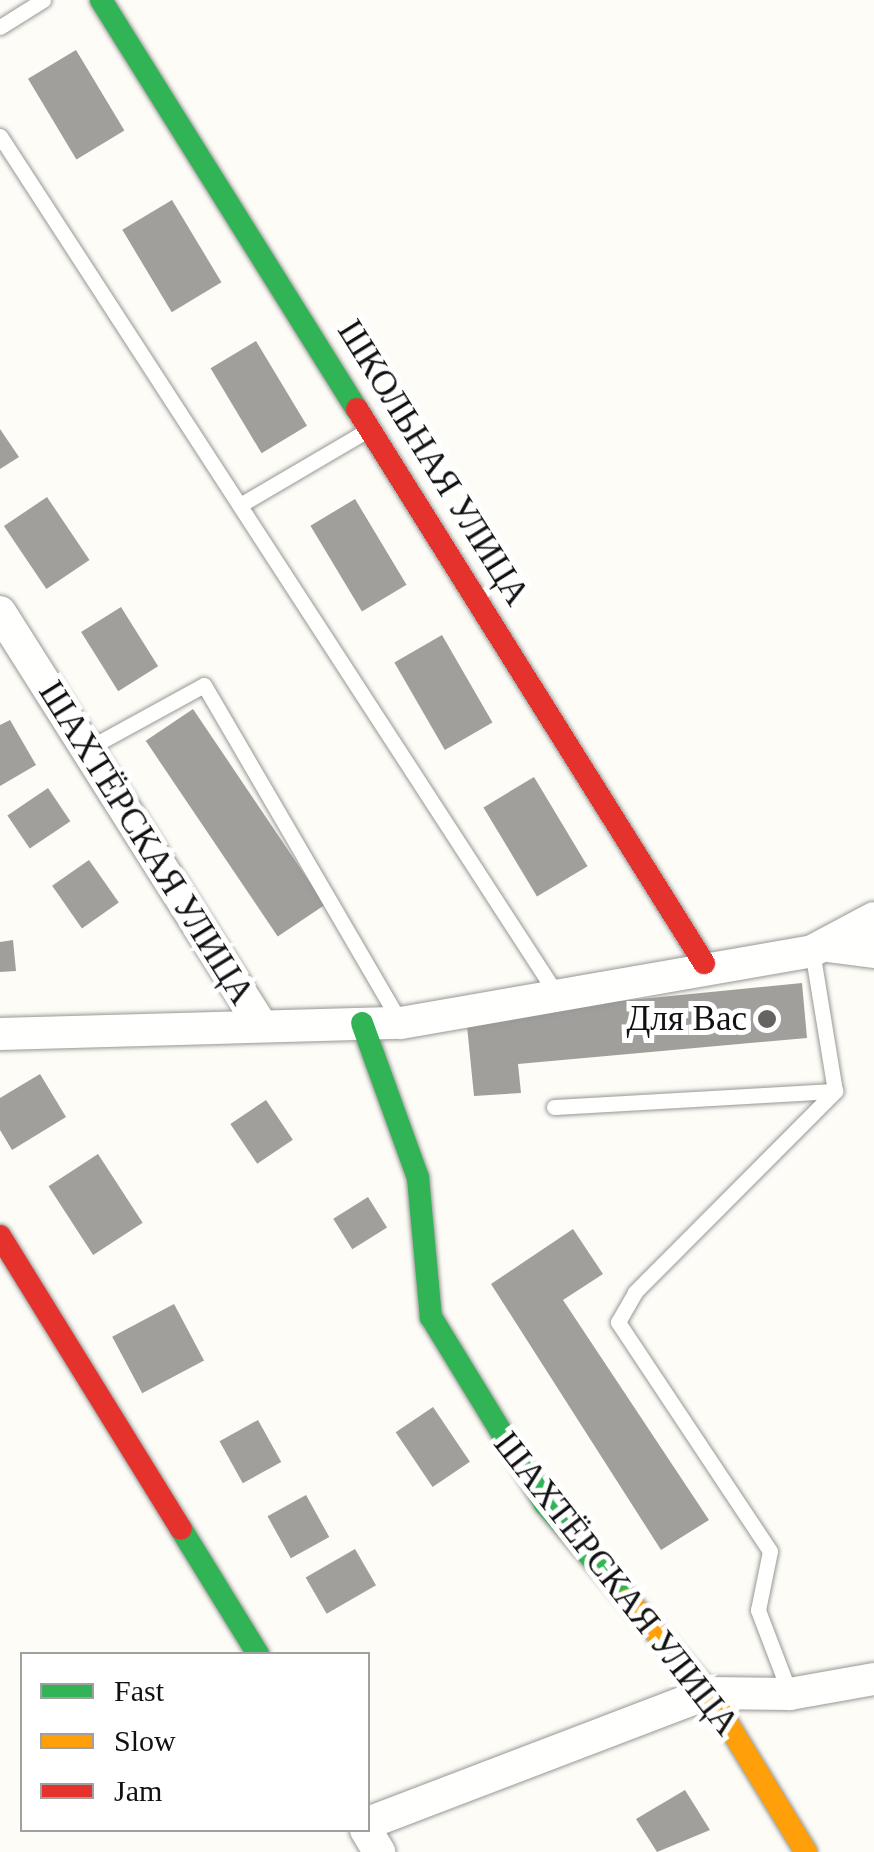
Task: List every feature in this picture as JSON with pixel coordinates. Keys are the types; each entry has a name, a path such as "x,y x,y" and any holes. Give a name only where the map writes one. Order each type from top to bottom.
{"street":[{"name":"ШКОЛЬНАЯ УЛИЦА","path":"102,0 704,963"},
{"name":"ШАХТЁРСКАЯ УЛИЦА","path":"0,612 260,1024"},
{"path":"820,948 874,918"},
{"path":"0,1034 401,1023 704,963 820,948 874,952"},
{"name":"ШАХТЁРСКАЯ УЛИЦА","path":"362,1023 418,1178 431,1317 457,1366 545,1504 710,1694 806,1852"},
{"path":"0,1236 257,1652"},
{"path":"370,1825 710,1694 790,1694 874,1679"}],"lane":[{"path":"0,27 43,0"},
{"path":"0,136 554,990"},
{"path":"240,505 371,428"},
{"path":"87,749 204,685 401,1023"},
{"path":"820,948 835,1090"},
{"path":"554,1107 835,1090"},
{"path":"790,1694 758,1610 770,1551 618,1322 634,1292 835,1090"}],"building":[{"path":"76,50 124,131 76,159 28,79"},
{"path":"172,200 221,282 172,312 122,230"},
{"path":"256,341 307,426 262,453 211,368"},
{"path":"0,429 19,457 0,469"},
{"path":"47,497 89,560 46,589 4,526"},
{"path":"355,499 407,585 362,611 310,526"},
{"path":"121,607 158,666 118,691 81,632"},
{"path":"442,635 493,722 445,750 394,662"},
{"path":"193,709 325,905 278,937 146,741"},
{"path":"10,720 36,765 0,786 0,725"},
{"path":"534,777 588,866 537,897 483,807"},
{"path":"48,788 70,821 30,849 7,815"},
{"path":"89,860 119,903 82,928 52,886"},
{"path":"13,940 16,971 0,972 0,942"},
{"path":"802,983 807,1038 518,1064 521,1093 474,1096 466,1016"},
{"path":"40,1074 66,1117 12,1150 0,1130 0,1098"},
{"path":"266,1100 293,1140 257,1164 230,1124"},
{"path":"98,1154 143,1223 93,1255 49,1186"},
{"path":"368,1197 387,1228 352,1249 333,1219"},
{"path":"573,1229 603,1274 563,1300 709,1520 661,1550 491,1284"},
{"path":"174,1304 204,1361 142,1393 112,1337"},
{"path":"433,1407 470,1462 433,1487 396,1432"},
{"path":"258,1420 281,1462 243,1483 220,1441"},
{"path":"306,1495 329,1537 291,1558 268,1516"},
{"path":"355,1549 376,1585 327,1614 306,1578"},
{"path":"685,1790 710,1830 657,1852 636,1819"}],"traffic: fast":[{"path":"101,0 357,409"},
{"path":"362,1023 418,1178 431,1317 545,1504 628,1600"},
{"path":"181,1529 257,1652"}],"traffic: slow":[{"path":"628,1600 709,1693 806,1852"}],"traffic: jam":[{"path":"357,409 704,963"},
{"path":"0,1236 181,1529"}],"place":[{"name":"Для Вас","path":"767,1019"}]}
